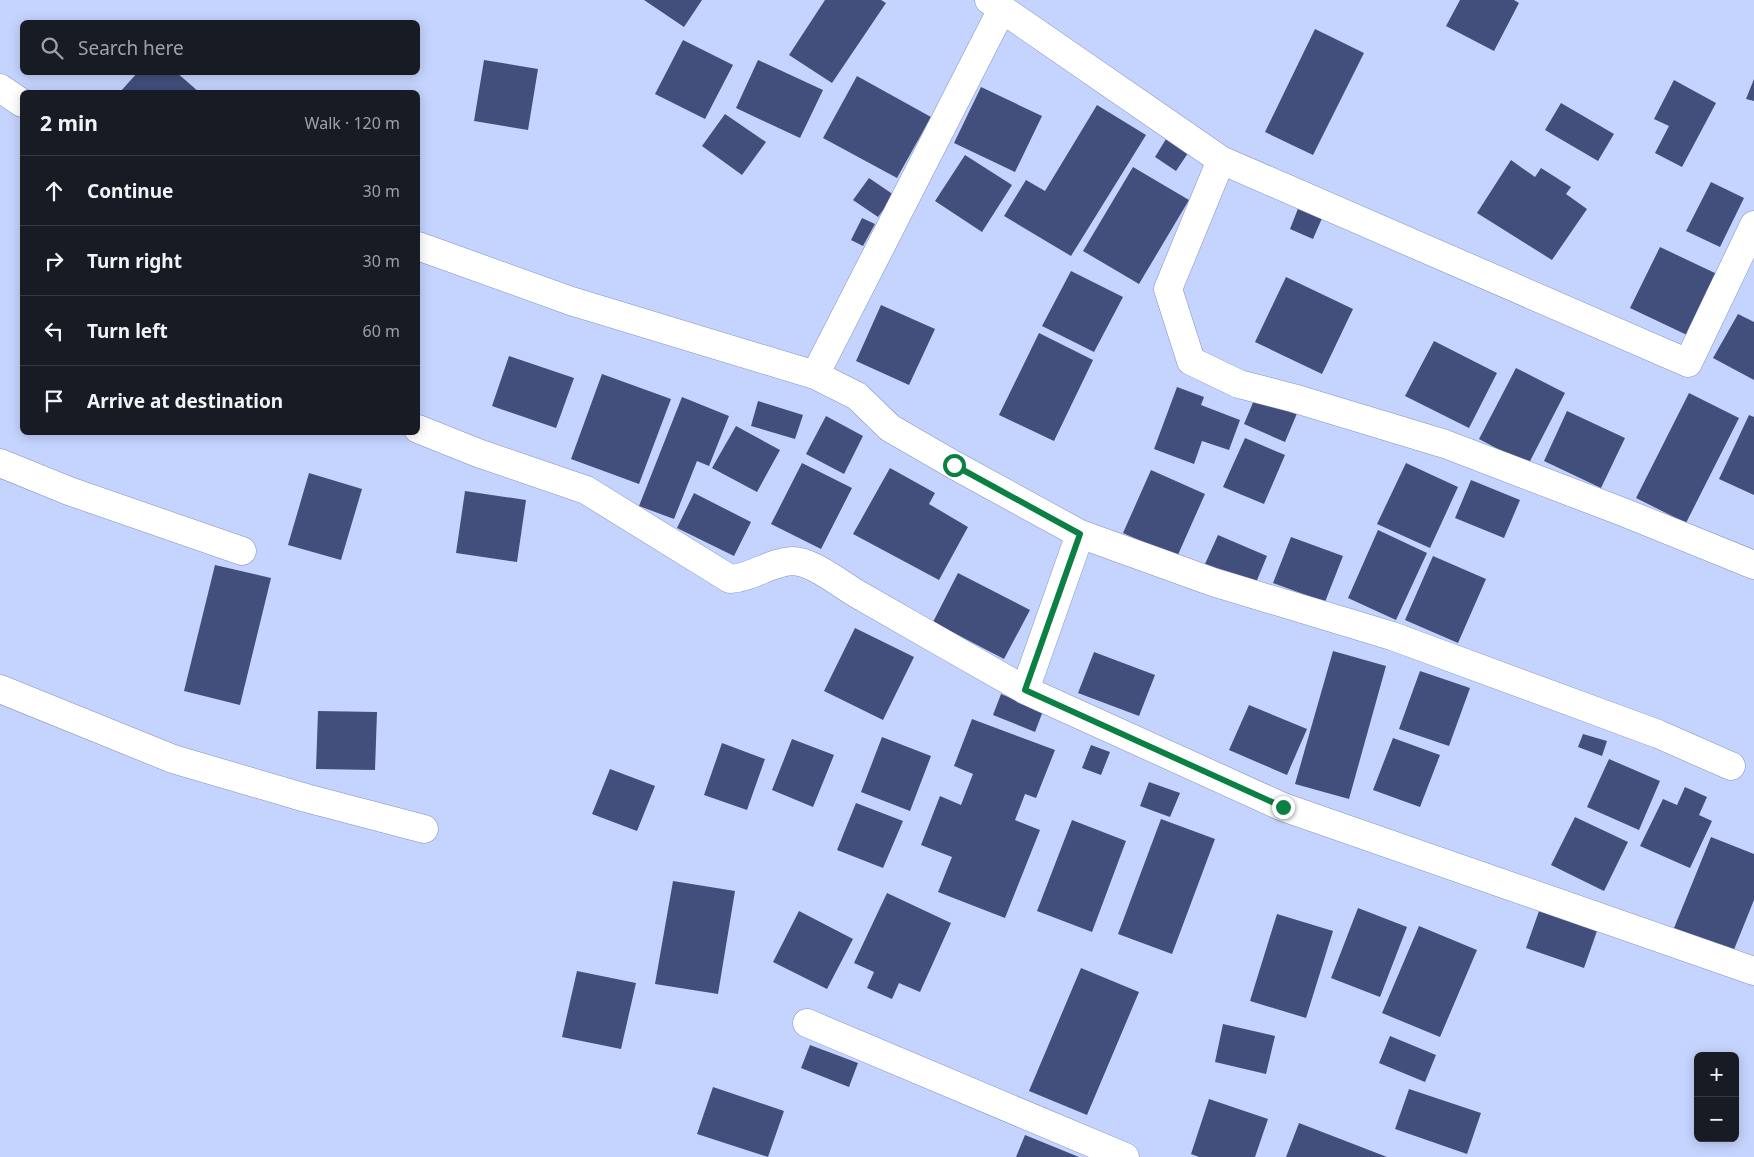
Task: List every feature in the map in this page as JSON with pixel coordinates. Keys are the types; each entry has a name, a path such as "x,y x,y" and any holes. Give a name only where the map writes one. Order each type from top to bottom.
{"street":[{"path":"815,374 996,4 1221,160 1688,364 1754,224"},
{"path":"0,88 20,102"},
{"path":"1221,160 1168,288 1191,361 1239,384 1293,398 1445,444 1623,512 1754,565"},
{"path":"420,247 570,301 815,374 857,396 890,428 1080,534 1213,582 1392,636 1658,734 1731,766"},
{"path":"420,430 478,453 586,490 730,579 741,578 767,567 792,561 813,567 1025,690 1283,807 1754,971"},
{"path":"0,463 69,490 242,551"},
{"path":"1025,690 1080,534"},
{"path":"0,689 66,714 173,759 306,798 424,829"},
{"path":"806,1023 1124,1157"}],"building":[{"path":"644,0 702,0 684,27"},
{"path":"825,0 881,0 886,3 832,83 789,55"},
{"path":"1460,0 1514,0 1519,3 1494,51 1446,26"},
{"path":"1315,29 1364,53 1313,155 1265,132"},
{"path":"683,40 733,65 705,119 655,94"},
{"path":"484,60 538,69 528,130 474,121"},
{"path":"758,60 823,90 800,138 736,108"},
{"path":"135,75 179,75 197,90 122,90"},
{"path":"857,76 931,117 897,178 823,138"},
{"path":"1754,79 1754,101 1746,99"},
{"path":"1674,80 1716,103 1682,167 1655,153 1669,126 1654,119"},
{"path":"981,87 1042,116 1015,172 954,143"},
{"path":"1561,103 1614,134 1598,161 1545,130"},
{"path":"1097,105 1146,135 1071,256 1004,216 1026,180 1045,191"},
{"path":"725,114 766,142 742,175 702,146"},
{"path":"1166,139 1188,153 1176,171 1155,157"},
{"path":"965,155 1012,185 982,232 935,201"},
{"path":"1511,160 1535,177 1541,168 1571,187 1566,194 1587,209 1552,260 1477,213"},
{"path":"1133,167 1189,200 1139,284 1083,251"},
{"path":"869,178 894,195 878,217 853,200"},
{"path":"1711,182 1744,198 1720,247 1686,231"},
{"path":"1299,206 1323,216 1313,239 1290,229"},
{"path":"862,218 875,224 863,246 851,240"},
{"path":"1660,247 1717,274 1687,335 1630,308"},
{"path":"1071,271 1123,297 1094,352 1042,326"},
{"path":"1286,277 1353,309 1322,374 1255,342"},
{"path":"881,305 935,329 909,385 856,361"},
{"path":"1738,314 1754,322 1754,380 1713,358"},
{"path":"1039,333 1093,360 1054,441 999,415"},
{"path":"1434,341 1497,373 1469,428 1405,396"},
{"path":"509,356 574,378 556,428 492,406"},
{"path":"1516,368 1565,393 1528,465 1479,439"},
{"path":"602,374 671,399 639,484 571,459"},
{"path":"1177,387 1204,397 1201,405 1240,420 1229,450 1202,441 1194,464 1154,449"},
{"path":"1257,393 1298,411 1285,442 1244,424"},
{"path":"1689,393 1739,418 1686,523 1636,498"},
{"path":"682,397 729,416 709,466 697,461 674,519 639,506"},
{"path":"758,401 803,415 795,439 751,426"},
{"path":"1567,411 1625,438 1601,488 1544,461"},
{"path":"1749,415 1754,417 1754,495 1719,479"},
{"path":"826,416 863,436 844,474 806,454"},
{"path":"736,426 780,450 757,492 712,468"},
{"path":"1245,438 1285,455 1264,504 1223,487"},
{"path":"802,463 852,488 821,549 771,524"},
{"path":"1406,463 1458,487 1430,548 1377,524"},
{"path":"890,468 935,493 929,504 968,527 939,580 853,534"},
{"path":"1151,470 1205,494 1177,557 1123,533"},
{"path":"309,473 362,489 341,560 288,545"},
{"path":"1471,480 1520,500 1504,538 1455,518"},
{"path":"465,491 526,500 517,562 456,553"},
{"path":"694,493 751,522 734,556 677,528"},
{"path":"1378,530 1427,553 1396,620 1348,598"},
{"path":"1218,535 1267,556 1255,585 1205,564"},
{"path":"1291,537 1343,556 1325,602 1273,583"},
{"path":"1433,556 1486,579 1458,643 1405,620"},
{"path":"215,565 271,578 240,705 184,691"},
{"path":"958,573 1030,610 1004,659 933,622"},
{"path":"855,628 914,657 883,720 824,691"},
{"path":"1333,651 1386,666 1349,799 1295,784"},
{"path":"1094,652 1155,675 1139,716 1078,693"},
{"path":"1420,671 1470,688 1449,746 1399,729"},
{"path":"1001,694 1043,711 1035,732 993,715"},
{"path":"1249,705 1307,729 1287,775 1229,750"},
{"path":"318,711 377,712 375,770 316,769"},
{"path":"972,719 1055,750 1036,798 1025,794 1015,820 1040,830 1005,918 938,892 952,857 921,845 940,796 961,805 973,774 954,766"},
{"path":"1583,734 1607,741 1602,756 1578,747"},
{"path":"882,737 931,756 910,811 861,792"},
{"path":"1393,738 1440,755 1420,807 1373,790"},
{"path":"792,739 834,755 813,807 772,790"},
{"path":"722,743 765,759 747,810 704,795"},
{"path":"1091,745 1110,752 1101,775 1082,768"},
{"path":"1609,759 1660,781 1639,830 1587,807"},
{"path":"610,769 655,786 637,831 592,814"},
{"path":"1149,782 1180,793 1170,817 1140,806"},
{"path":"1685,787 1707,797 1699,815 1712,821 1690,868 1640,846 1663,799 1677,805"},
{"path":"856,803 903,821 883,868 837,850"},
{"path":"1575,817 1628,842 1604,891 1551,865"},
{"path":"1161,819 1215,839 1172,954 1118,934"},
{"path":"1072,820 1126,841 1092,932 1037,911"},
{"path":"1711,837 1754,854 1754,900 1731,957 1672,933"},
{"path":"673,881 735,891 718,994 655,984"},
{"path":"887,893 951,923 920,992 899,983 892,999 867,988 874,972 854,963"},
{"path":"1358,908 1407,927 1380,997 1331,978"},
{"path":"799,911 853,939 827,989 773,962"},
{"path":"1539,911 1597,931 1584,968 1526,948"},
{"path":"1277,914 1333,931 1306,1018 1250,1001"},
{"path":"1419,926 1477,950 1440,1037 1382,1013"},
{"path":"1081,968 1139,992 1087,1115 1029,1091"},
{"path":"577,971 636,983 621,1049 562,1037"},
{"path":"1223,1024 1275,1036 1266,1074 1215,1062"},
{"path":"1390,1036 1436,1055 1425,1082 1379,1063"},
{"path":"810,1045 858,1063 849,1087 801,1068"},
{"path":"713,1087 784,1111 768,1157 697,1134"},
{"path":"1409,1089 1481,1113 1467,1154 1395,1129"},
{"path":"1209,1099 1268,1119 1255,1157 1199,1157 1191,1154"},
{"path":"1299,1123 1387,1157 1286,1157"},
{"path":"1025,1135 1079,1157 1016,1157"}],"route":[{"path":"954,465 1080,534 1025,690 1283,807"}]}
